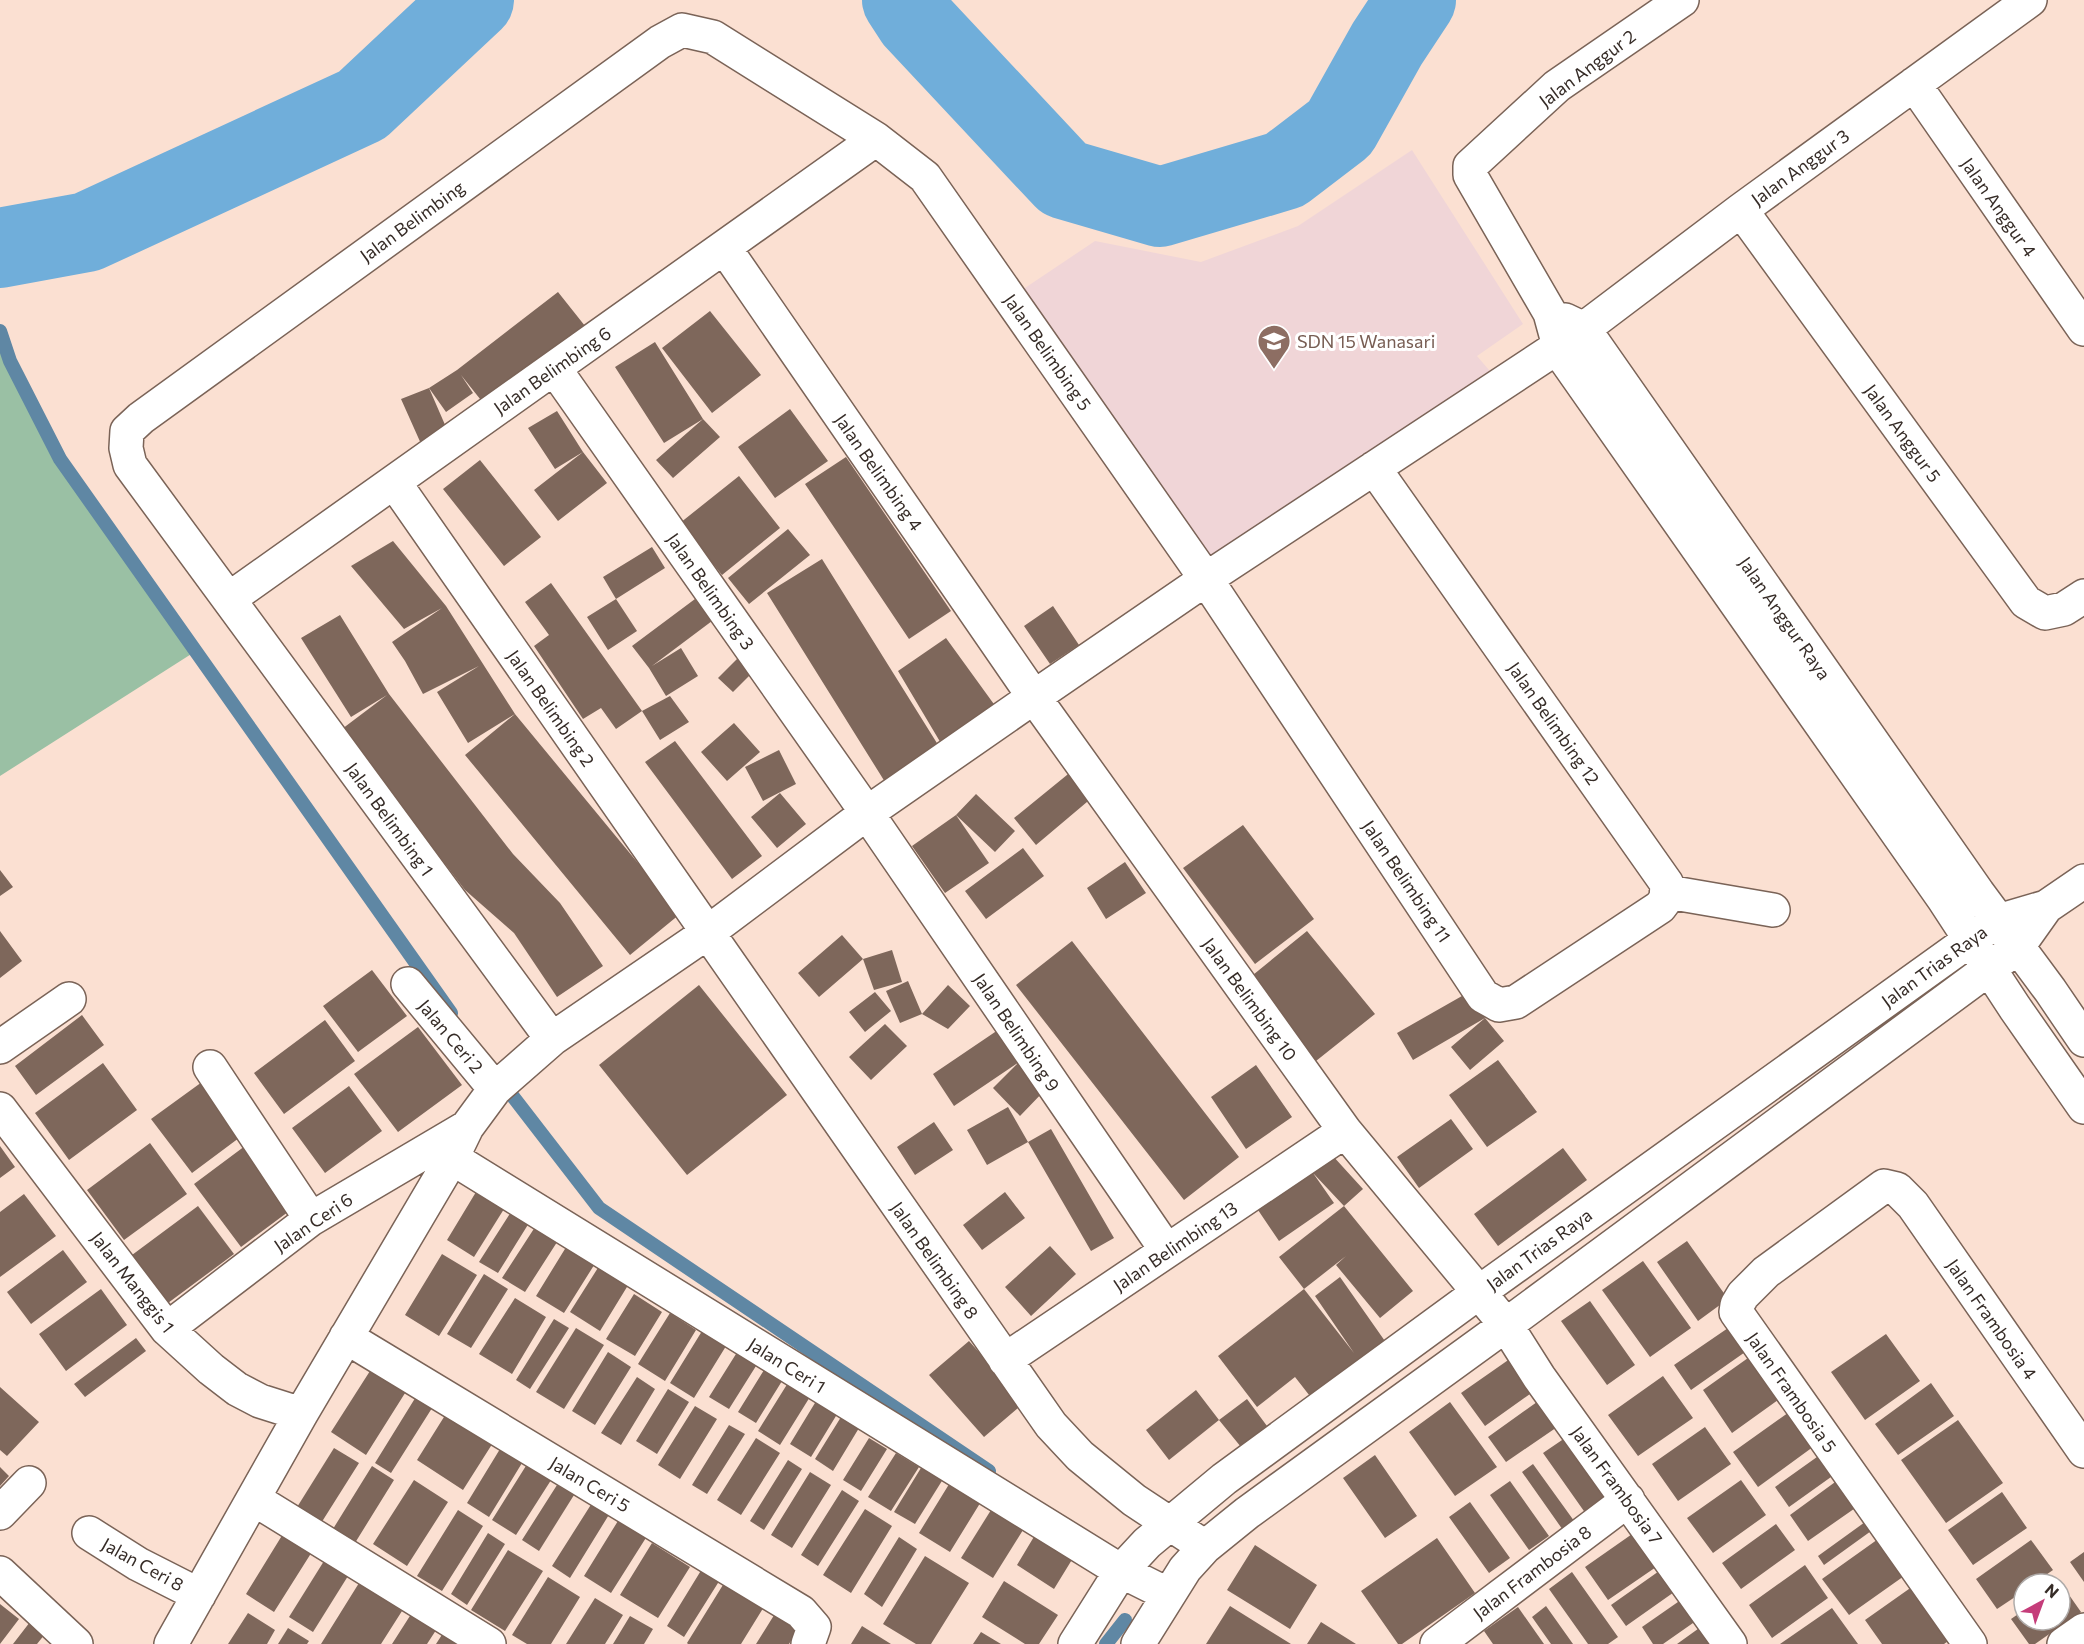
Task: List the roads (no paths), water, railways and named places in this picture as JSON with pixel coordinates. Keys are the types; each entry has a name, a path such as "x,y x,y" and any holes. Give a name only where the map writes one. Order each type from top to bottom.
{"street":[{"name":"Jalan Anggur 2","path":"1470,166 1557,86 1682,0"},
{"name":"Jalan Anggur 3","path":"467,1126 495,1089 552,1039 707,933 867,813 1034,697 1206,579 1572,337 1741,210 2030,0"},
{"name":"Jalan Belimbing","path":"229,599 130,465 126,448 128,430 141,418 660,42 682,30 713,38 876,139"},
{"name":"Jalan Anggur 4","path":"1914,84 2084,329"},
{"name":"Jalan Belimbing 6","path":"229,599 876,139"},
{"name":"Jalan Belimbing 5","path":"876,139 926,177 1206,579"},
{"name":"Jalan Anggur Raya","path":"1470,166 1470,175 1550,313 1572,337 2050,990 2084,1040"},
{"name":"Jalan Anggur 5","path":"1741,210 2026,602 2045,613 2064,609 2084,596"},
{"name":"Jalan Belimbing 4","path":"724,247 1034,697"},
{"name":"Jalan Anggur Raya","path":"1572,337 1567,362 1943,898 2084,1107"},
{"name":"Jalan Belimbing 3","path":"554,368 867,813"},
{"name":"Jalan Belimbing 12","path":"1374,468 1667,884 1668,892"},
{"name":"Jalan Belimbing 2","path":"394,482 707,933"},
{"name":"Jalan Belimbing 11","path":"1206,579 1484,996 1499,1005 1516,1002 1660,907 1668,892"},
{"name":"Jalan Belimbing 1","path":"229,599 552,1039"},
{"name":"Jalan Belimbing 10","path":"1034,697 1345,1131 1478,1293"},
{"name":"Jalan Belimbing 9","path":"867,813 1167,1251"},
{"name":"Jalan Trias Raya","path":"1138,1644 1167,1594 1185,1569 1205,1547 1247,1513 1506,1325 1989,968 2008,935 2084,881"},
{"path":"1668,892 1773,910"},
{"name":"Jalan Belimbing 8","path":"707,933 1051,1425 1080,1456 1134,1500 1205,1547"},
{"name":"Jalan Trias Raya","path":"1075,1644 1121,1571 1147,1543 1224,1479 1478,1293 1970,940 2008,935"},
{"name":"Jalan Ceri 2","path":"408,984 495,1089"},
{"path":"0,1047 69,999"},
{"path":"210,1067 311,1219"},
{"name":"Jalan Manggis 1","path":"0,1109 167,1329 237,1389 260,1401 301,1414"},
{"path":"171,1644 301,1414 452,1158 467,1126"},
{"name":"Jalan Ceri 6","path":"167,1329 311,1219 467,1126"},
{"name":"Jalan Belimbing 13","path":"1005,1360 1345,1131"},
{"name":"Jalan Ceri 1","path":"452,1158 1121,1571 1167,1594"},
{"name":"Jalan Frambosia 5","path":"1897,1189 1884,1186 1766,1272 1743,1295 1736,1312 1970,1644"},
{"name":"Jalan Frambosia 4","path":"1897,1189 1913,1205 2084,1451"},
{"name":"Jalan Frambosia 7","path":"1478,1293 1506,1325 1539,1377 1730,1644"},
{"name":"Jalan Ceri 5","path":"346,1338 801,1612 814,1627 808,1644"},
{"path":"0,1513 29,1483"},
{"path":"254,1499 489,1644"},
{"name":"Jalan Frambosia 8","path":"1437,1644 1628,1500"},
{"name":"Jalan Ceri 8","path":"88,1533 138,1564 199,1595"},
{"path":"0,1573 76,1644"},
{"path":"2064,1644 2084,1630"}],"waterway":[{"path":"0,248 87,232 362,105 474,0"},
{"path":"902,0 915,20 1064,179 1160,207 1285,170 1340,128 1387,44 1416,0"},
{"path":"0,331 10,361 60,459 451,1013"},
{"path":"511,1094 599,1208 989,1471"},
{"path":"1106,1644 1125,1620"}],"place":[{"name":"SDN 15 Wanasari","path":"1274,370"}]}
